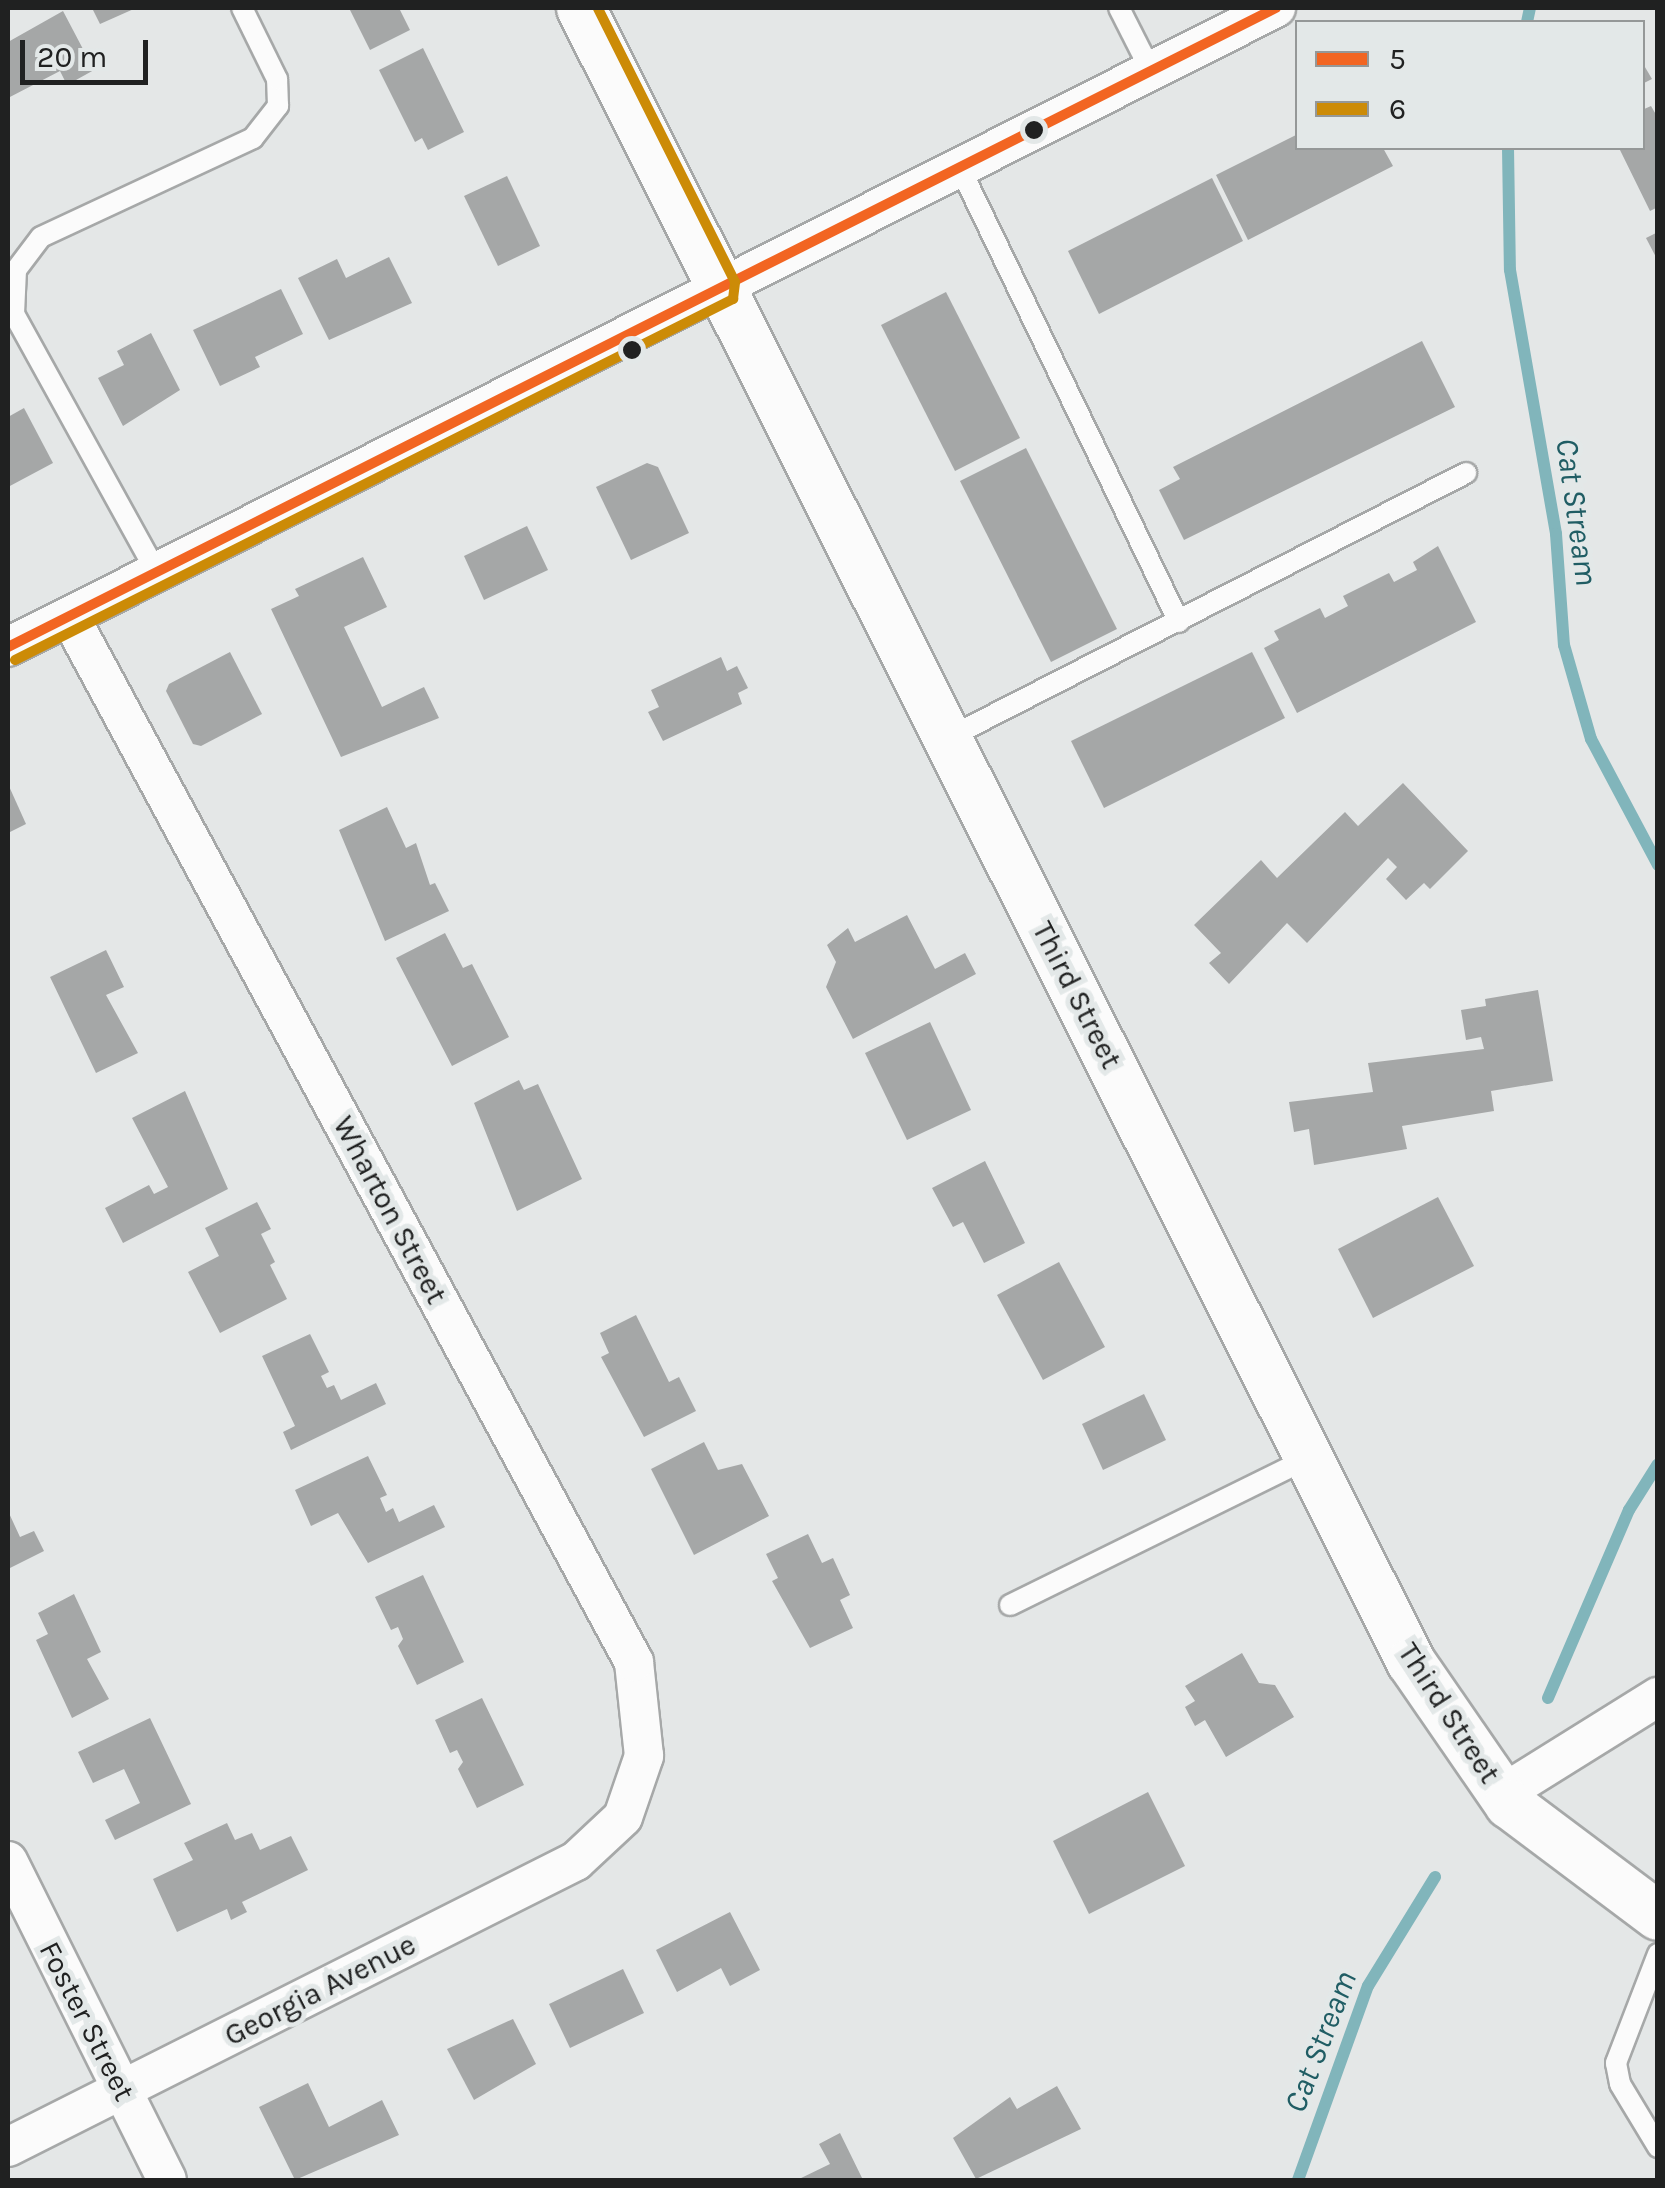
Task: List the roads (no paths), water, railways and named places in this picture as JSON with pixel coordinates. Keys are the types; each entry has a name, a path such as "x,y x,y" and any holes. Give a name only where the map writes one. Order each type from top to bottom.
{"street":[{"name":"Third Street","path":"582,8 1411,1662 1502,1794 1658,1916"},
{"path":"8,646 1276,8"},
{"name":"Wharton Street","path":"70,617 634,1662 644,1756 623,1817"},
{"path":"1502,1794 1658,1697"},
{"name":"Georgia Avenue","path":"8,2148 576,1860 623,1817"},
{"name":"Foster Street","path":"8,1860 167,2180"}],"lane":[{"path":"157,573 14,314 16,270 41,237 254,138 278,106 277,79 242,8"},
{"path":"1119,8 1151,71"},
{"path":"960,168 1180,622"},
{"path":"948,738 1466,473"},
{"path":"1010,1604 1309,1458"},
{"path":"1658,1954 1616,2062 1620,2084 1658,2147"}],"waterway":[{"name":"Cat Stream","path":"1527,20 1530,8"},
{"name":"Cat Stream","path":"1508,150 1510,270 1556,534 1564,645 1591,739 1658,865"},
{"name":"Cat Stream","path":"1548,1698 1629,1510 1658,1464"},
{"name":"Cat Stream","path":"1298,2180 1368,1986 1435,1877"}]}
